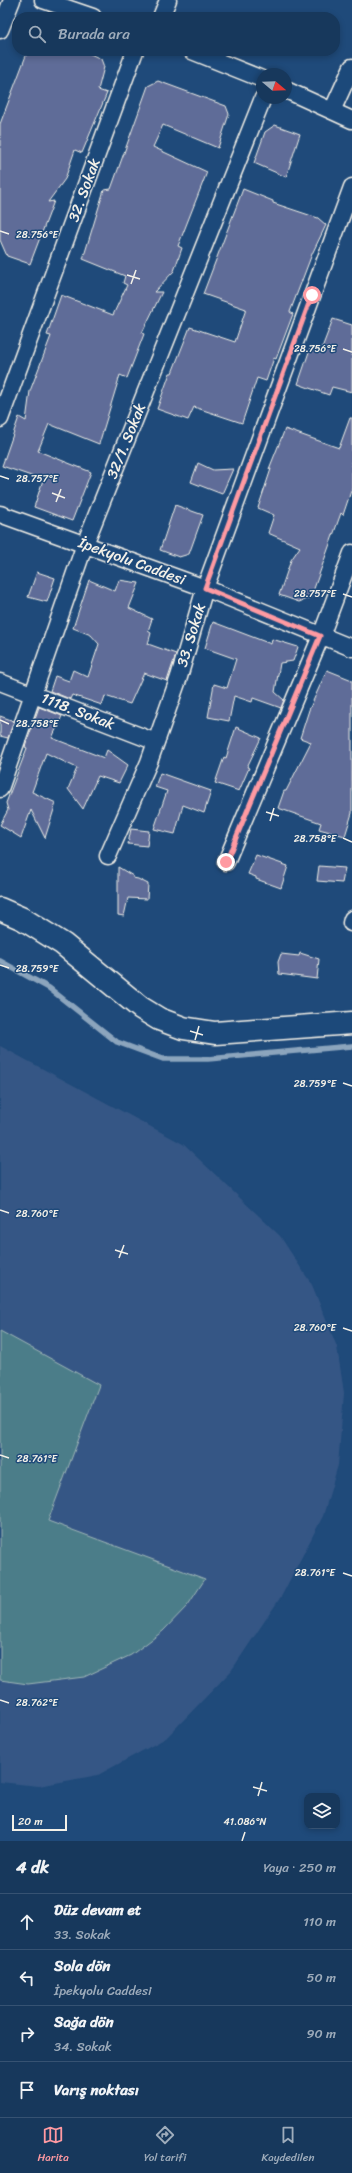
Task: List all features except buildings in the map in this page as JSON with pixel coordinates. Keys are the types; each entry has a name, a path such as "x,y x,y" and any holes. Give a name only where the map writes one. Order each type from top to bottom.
{"street":[{"path":"0,30 12,0"},
{"path":"43,0 78,12"},
{"path":"163,12 168,0"},
{"name":"32. Sokak","path":"0,420 133,56"},
{"path":"204,56 256,77"},
{"path":"332,111 352,67"},
{"path":"292,93 352,120"},
{"name":"32/1. Sokak","path":"0,789 85,544 261,104"},
{"name":"33. Sokak","path":"108,856 150,762 179,677 205,588 352,187"},
{"name":"İpekyolu Caddesi","path":"0,514 205,588 352,648"},
{"path":"226,862 320,636 352,553"},
{"name":"1118. Sokak","path":"0,682 156,742"},
{"path":"0,909 23,919 63,944 141,1008 160,1019 183,1028 215,1033 352,1023"}],"shaded area":[{"path":"0,1046 183,1144 280,1236 312,1285 337,1347 344,1393 338,1465 323,1516 282,1595 231,1671 166,1738 98,1775 39,1786 0,1782"}],"green space":[{"path":"0,1331 99,1385 48,1521 205,1579 188,1605 163,1631 131,1655 84,1677 28,1684 0,1680"}],"waterway":[{"path":"0,961 49,988 117,1042 163,1059 208,1059 352,1046"}],"route":[{"path":"226,862 320,636 205,588 312,295"}]}
